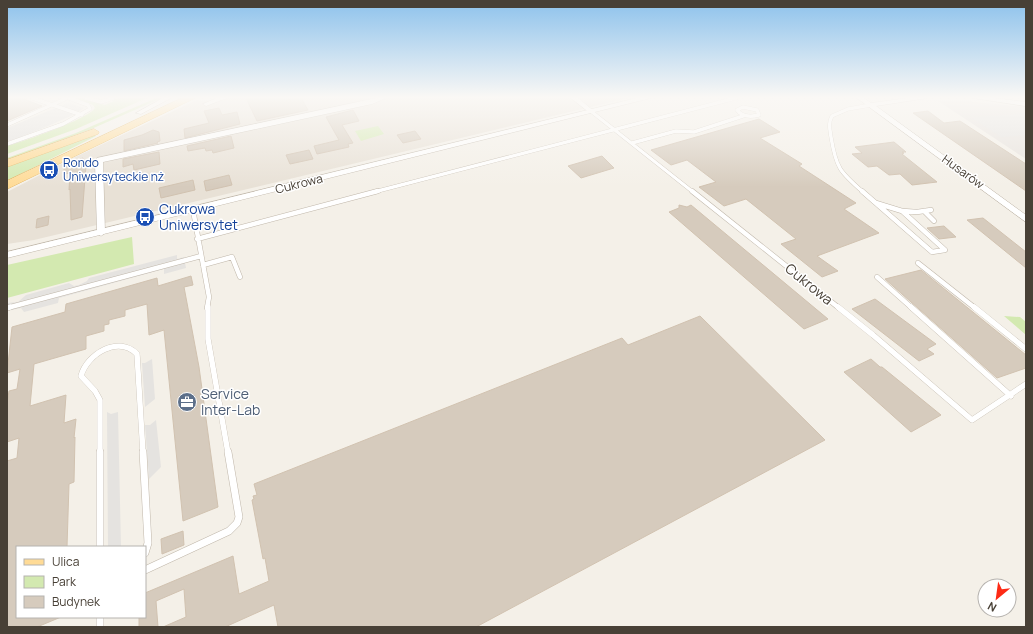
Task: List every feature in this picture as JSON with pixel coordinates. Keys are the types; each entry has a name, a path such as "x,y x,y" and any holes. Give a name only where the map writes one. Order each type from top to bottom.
{"main road":[{"path":"7,164 104,128"},
{"path":"7,184 118,128"}],"street":[{"path":"101,233 100,160 252,128"},
{"name":"Cukrowa","path":"7,255 529,128"},
{"name":"Husarów","path":"901,128 1026,219"}],"lane":[{"path":"7,144 49,128"},
{"path":"197,238 620,128"},
{"path":"632,143 676,131 694,132 709,128"},
{"path":"829,128 832,153 839,168 848,178 932,252 945,250 902,211"},
{"name":"Cukrowa","path":"614,129 873,336 972,420 1011,396 1026,384"},
{"path":"876,203 902,211 931,210"},
{"path":"146,567 229,531 237,523 239,517 208,339 207,311 209,297 193,210"},
{"path":"924,211 934,221"},
{"path":"7,308 201,256"},
{"path":"202,265 232,258 240,277"},
{"path":"918,263 1026,349"},
{"path":"877,277 1011,396"},
{"path":"100,546 100,400 95,391 81,376 82,369 88,361 108,348 120,346 131,348 137,354 148,543 146,550"}],"shaded area":[{"path":"7,128 44,128 10,141 7,140"},
{"path":"138,128 504,128 34,240 7,244 7,192 71,159"},
{"path":"978,128 1026,128 1026,159"},
{"path":"987,128 1026,128 1026,135 1001,137"},
{"path":"177,255 177,259 184,257 186,268 164,274 164,269 59,298 58,303 24,312 21,308 7,311 7,303 18,302 26,295 69,283 74,286 79,285 87,281 89,278"},
{"path":"152,359 155,399 145,407 142,363"},
{"path":"107,412 111,414 118,412 121,546 108,546"},
{"path":"156,420 161,467 149,479 145,425 150,425"}],"green space":[{"path":"59,128 79,128 7,154 7,146"},
{"path":"88,128 95,128 7,160 7,158"},
{"path":"379,128 384,134 361,141 355,131"},
{"path":"95,135 96,136 7,181 7,167"},
{"path":"132,237 134,264 7,298 7,265"},
{"path":"1004,316 1020,317 1026,322 1026,335"}],"building":[{"path":"190,128 226,128 185,138 184,129"},
{"path":"332,128 344,128 353,143 348,144 349,147 317,154 314,146 339,140"},
{"path":"729,128 773,128 780,132 760,138 802,164 799,166 856,203 844,209 879,233 817,256 838,271 822,277 781,244 796,239 746,199 724,206 699,187 716,182 687,160 671,165 651,150"},
{"path":"934,128 970,128 1026,164 1026,191"},
{"path":"153,130 159,132 160,141 157,142 158,143 124,151 124,140"},
{"path":"415,131 421,139 403,143 397,135"},
{"path":"231,136 234,148 213,153 212,150 206,151 205,148 188,151 187,146"},
{"path":"894,142 906,152 902,152 904,153 902,154 937,182 912,185 900,174 889,175 877,166 868,167 852,154 862,153 855,147"},
{"path":"309,150 313,159 290,164 286,155"},
{"path":"159,152 160,164 134,170 133,164 123,167 123,159"},
{"path":"602,156 614,168 581,178 568,166"},
{"path":"83,158 82,166 86,165 82,217 71,220 70,189 69,190 70,173 64,174 64,164"},
{"path":"229,175 232,185 206,191 204,181"},
{"path":"193,180 195,190 161,198 159,188"},
{"path":"679,205 687,207 691,205 828,319 804,329 669,212 679,208"},
{"path":"49,216 48,225 36,228 37,219"},
{"path":"983,218 1026,252 1026,268 967,220"},
{"path":"944,226 956,237 939,239 927,228"},
{"path":"921,270 1026,355 1026,368 997,378 885,279"},
{"path":"191,276 193,285 184,287 199,367 218,507 183,521 164,330 149,335 147,304 125,310 125,316 109,320 109,324 104,325 104,331 86,336 86,349 34,364 30,406 66,395 64,423 76,419 74,438 75,437 74,482 69,484 67,546 16,546 16,618 59,618 37,627 7,627 7,461 17,458 19,438 7,442 7,403 9,391 17,389 20,369 7,373 12,327 65,312 66,304 157,278 158,286"},
{"path":"875,299 936,344 927,349 934,354 919,361 852,309"},
{"path":"700,316 825,440 476,627 278,627 274,605 225,627 163,627 186,617 184,589 156,601 158,627 139,627 139,618 146,618 146,593 233,556 239,594 269,581 265,558 263,559 252,500 254,499 253,496 257,495 254,484 622,338 628,345"},
{"path":"871,359 941,415 911,432 844,372"},
{"path":"183,531 184,545 162,554 161,539"}],"place":[{"name":"Rondo Uniwersyteckie nż","path":"49,170"},
{"name":"Cukrowa Uniwersytet","path":"145,217"},
{"name":"Service Inter-Lab","path":"187,402"}]}
